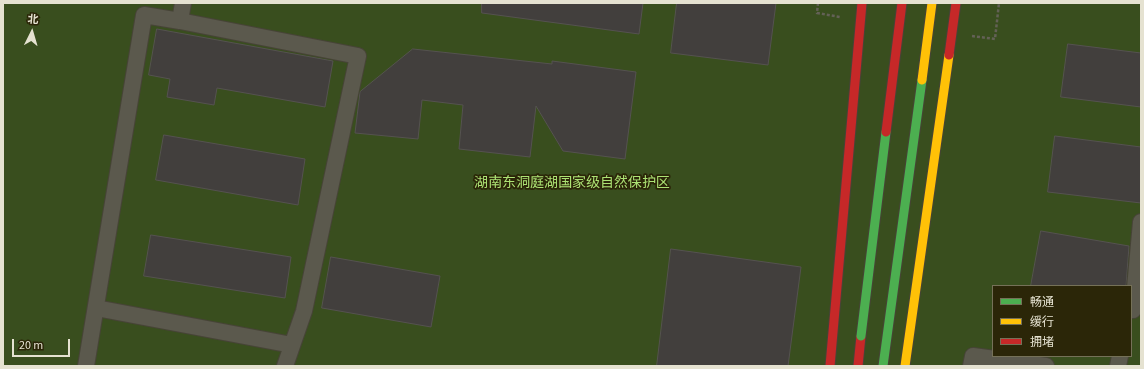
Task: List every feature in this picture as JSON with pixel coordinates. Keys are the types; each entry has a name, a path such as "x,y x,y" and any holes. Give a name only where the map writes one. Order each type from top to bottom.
{"main road":[{"path":"830,366 862,3"},
{"path":"858,366 902,3"},
{"path":"882,366 932,3"},
{"path":"905,366 956,3"}],"street":[{"path":"180,21 183,3"},
{"path":"86,366 144,15 358,56 304,311 285,366"},
{"path":"1135,313 1141,222"},
{"path":"96,308 292,345"},
{"path":"971,366 973,356 1046,366"}],"green space":[{"name":"湖南东洞庭湖国家级自然保护区","path":"3,3 1141,3 1141,366 3,366"}],"building":[{"path":"482,3 643,3 639,34 482,13"},
{"path":"677,3 776,3 768,65 671,53"},
{"path":"157,29 333,61 325,107 217,88 214,105 167,97 170,79 149,75"},
{"path":"1068,44 1141,53 1141,107 1061,97"},
{"path":"413,49 552,64 552,61 636,72 625,159 563,151 536,106 530,157 459,149 463,105 422,100 418,139 355,133 360,92"},
{"path":"164,135 305,159 298,205 156,180"},
{"path":"1055,136 1141,147 1141,203 1048,192"},
{"path":"1041,231 1129,246 1126,285 1031,285"},
{"path":"151,235 291,257 285,298 144,276"},
{"path":"671,249 801,267 788,366 657,366"},
{"path":"331,257 440,276 431,327 322,308"}],"traffic: slow":[{"path":"922,80 932,3"},
{"path":"905,366 949,55"}],"traffic: jam":[{"path":"830,366 862,3"},
{"path":"886,132 902,3"},
{"path":"949,55 956,3"},
{"path":"858,366 861,336"}],"traffic: fast":[{"path":"883,366 922,80"},
{"path":"861,336 886,132"}]}
